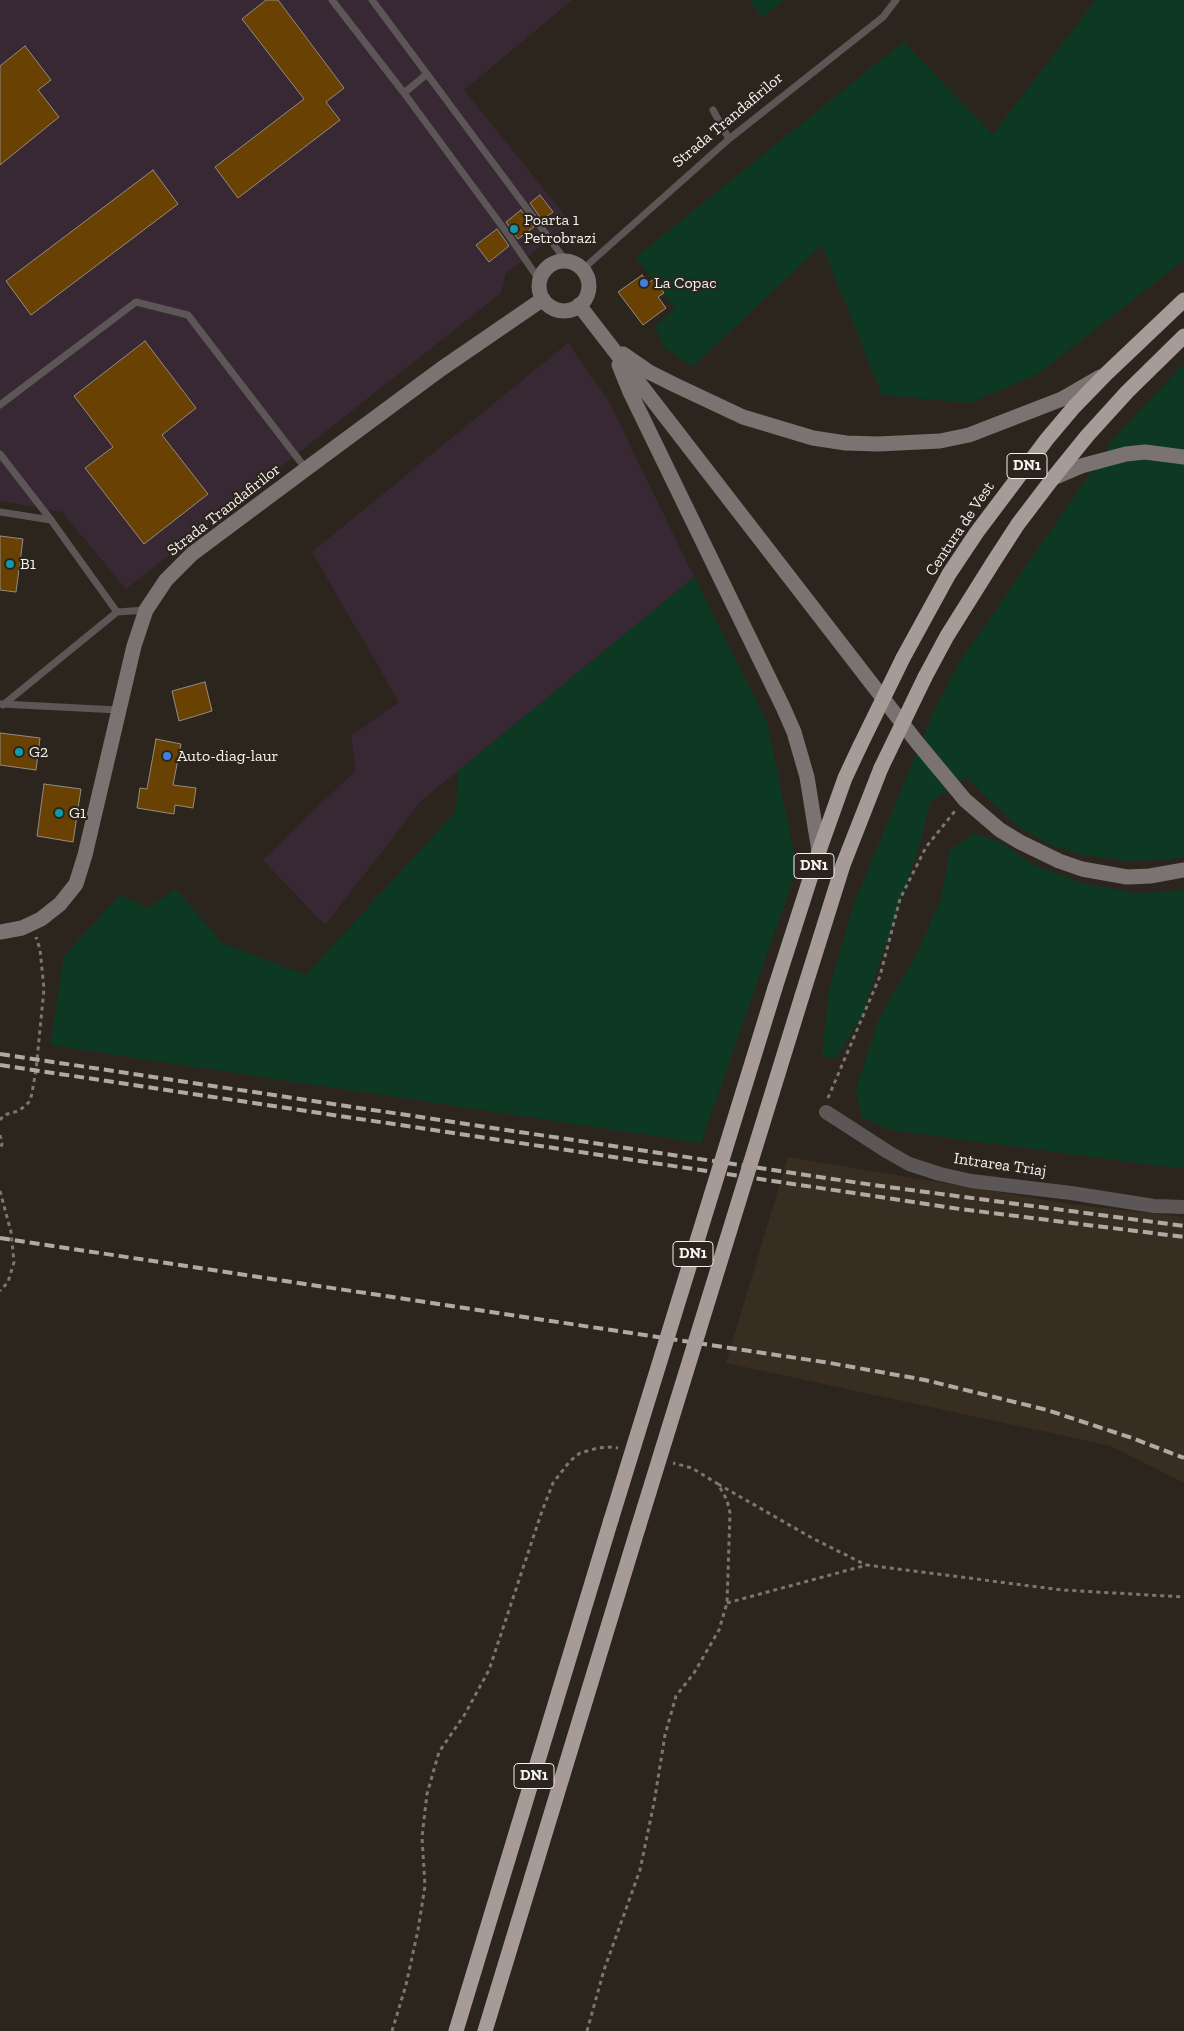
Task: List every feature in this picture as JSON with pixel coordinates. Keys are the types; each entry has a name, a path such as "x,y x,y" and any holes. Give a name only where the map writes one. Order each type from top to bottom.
{"highway":[{"name":"Centura de Vest","path":"819,851 860,746 903,658 949,574 977,532 1047,439 1074,407 1184,300"},
{"name":"DN1","path":"485,2031 843,865 881,768 947,636 1018,524 1086,436 1127,392 1184,336"},
{"name":"DN1","path":"456,2031 611,1520 819,851"}],"main road":[{"path":"566,261 572,262 583,269 587,276 588,292 579,306 572,310 564,311 548,305 540,293 540,281 546,268 552,264 566,261"},
{"name":"Strada Trandafirilor","path":"0,932 22,928 51,912 69,896 81,872 134,646 146,610 166,580 177,568 306,469 441,369 543,299"},
{"path":"579,306 910,734 965,800 1000,830 1020,842 1059,861 1082,869 1128,877 1150,876 1184,870"},
{"path":"612,348 675,386 743,417 813,438 854,443 940,441 968,435 1062,399 1106,374"},
{"path":"612,348 630,392 784,707 807,777 819,851"},
{"path":"1053,478 1081,466 1126,454 1145,452 1184,457"}],"street":[{"name":"Intrarea Triaj","path":"826,1112 909,1164 940,1174 971,1181 1071,1193 1154,1206 1184,1208"}],"lane":[{"path":"332,0 404,93 540,281"},
{"path":"372,0 566,261"},
{"name":"Strada Trandafirilor","path":"583,269 729,139 883,17 896,0"},
{"path":"404,93 427,74"},
{"path":"713,110 729,139"},
{"path":"0,405 136,302 188,315 306,469"},
{"path":"0,454 51,520 117,612"},
{"path":"0,512 51,520"},
{"path":"1,704 117,612 146,610"},
{"path":"1,704 118,710"}],"path":[{"path":"826,1112 828,1096 880,976 900,899 926,847 965,800"},
{"path":"0,1120 4,1115 18,1111 30,1101 36,1070 44,990 40,949 32,924"},
{"path":"0,1135 2,1144 0,1149"},
{"path":"0,1191 11,1232 14,1262 8,1282 0,1291"},
{"path":"392,2031 406,1985 420,1921 425,1886 422,1837 426,1802 439,1752 465,1714 489,1670 553,1483 570,1461 580,1453 612,1447 621,1449"},
{"path":"665,1461 692,1468 812,1538 867,1565 1062,1590 1184,1597"},
{"path":"587,2031 604,1970 640,1870 654,1803 665,1735 676,1696 694,1673 719,1630 727,1603 730,1513 728,1500 718,1484"},
{"path":"727,1603 867,1565"}],"shaded area":[{"path":"0,0 572,0 464,90 571,223 506,273 501,293 126,589 62,512 0,501"},
{"path":"568,343 608,400 694,577 421,801 325,925 263,860 356,770 351,736 399,702 312,552"},
{"path":"788,1157 1069,1204 1184,1217 1184,1483 1111,1446 726,1363"}],"green space":[{"path":"749,0 784,0 762,17"},
{"path":"1096,0 1184,0 1184,260 1038,374 969,403 882,395 822,245 692,367 664,347 655,326 675,309 636,257 903,42 993,134"},
{"path":"1184,364 1184,856 1173,859 1127,861 1084,855 1051,845 1018,827 966,778 930,802 921,841 862,1016 836,1058 822,1056 829,990 854,903 934,711 959,663 1116,436"},
{"path":"694,577 767,722 797,868 701,1143 50,1045 64,956 120,895 148,908 176,889 222,943 306,975 456,811 458,771"},
{"path":"974,834 1000,842 1034,865 1082,883 1135,893 1169,892 1184,889 1184,1169 891,1130 861,1117 856,1089 879,1018 915,957 940,902 950,850"}],"building":[{"path":"266,0 278,0 344,88 326,102 340,120 238,198 215,167 304,99 242,19"},
{"path":"25,46 51,80 38,90 59,117 0,165 0,66"},
{"path":"153,170 178,204 31,315 6,281"},
{"path":"540,195 553,212 542,220 530,203"},
{"path":"521,210 534,227 518,239 506,222"},
{"path":"497,229 509,246 489,262 476,245"},
{"path":"642,275 648,283 654,279 664,293 658,297 666,308 643,325 618,292"},
{"path":"145,341 196,408 162,435 208,494 144,544 85,468 113,447 74,396"},
{"name":"B1","path":"0,536 23,539 16,592 0,590"},
{"path":"205,682 212,711 179,721 172,691"},
{"name":"G2","path":"0,733 40,738 36,770 0,765"},
{"path":"156,739 181,744 173,785 196,788 193,808 175,805 174,814 137,808 140,788 147,789"},
{"name":"G1","path":"44,784 81,789 73,842 37,836"}],"railway":[{"path":"0,1054 873,1185 1184,1226"},
{"path":"0,1065 960,1209 1184,1237"},
{"path":"0,1238 830,1363 925,1380 1047,1410 1132,1438 1184,1458"}],"place":[{"name":"Poarta 1 Petrobrazi","path":"514,229"},
{"name":"La Copac","path":"644,283"},
{"name":"B1","path":"10,564"},
{"name":"G2","path":"19,752"},
{"name":"Auto-diag-laur","path":"167,756"},
{"name":"G1","path":"59,813"}]}
